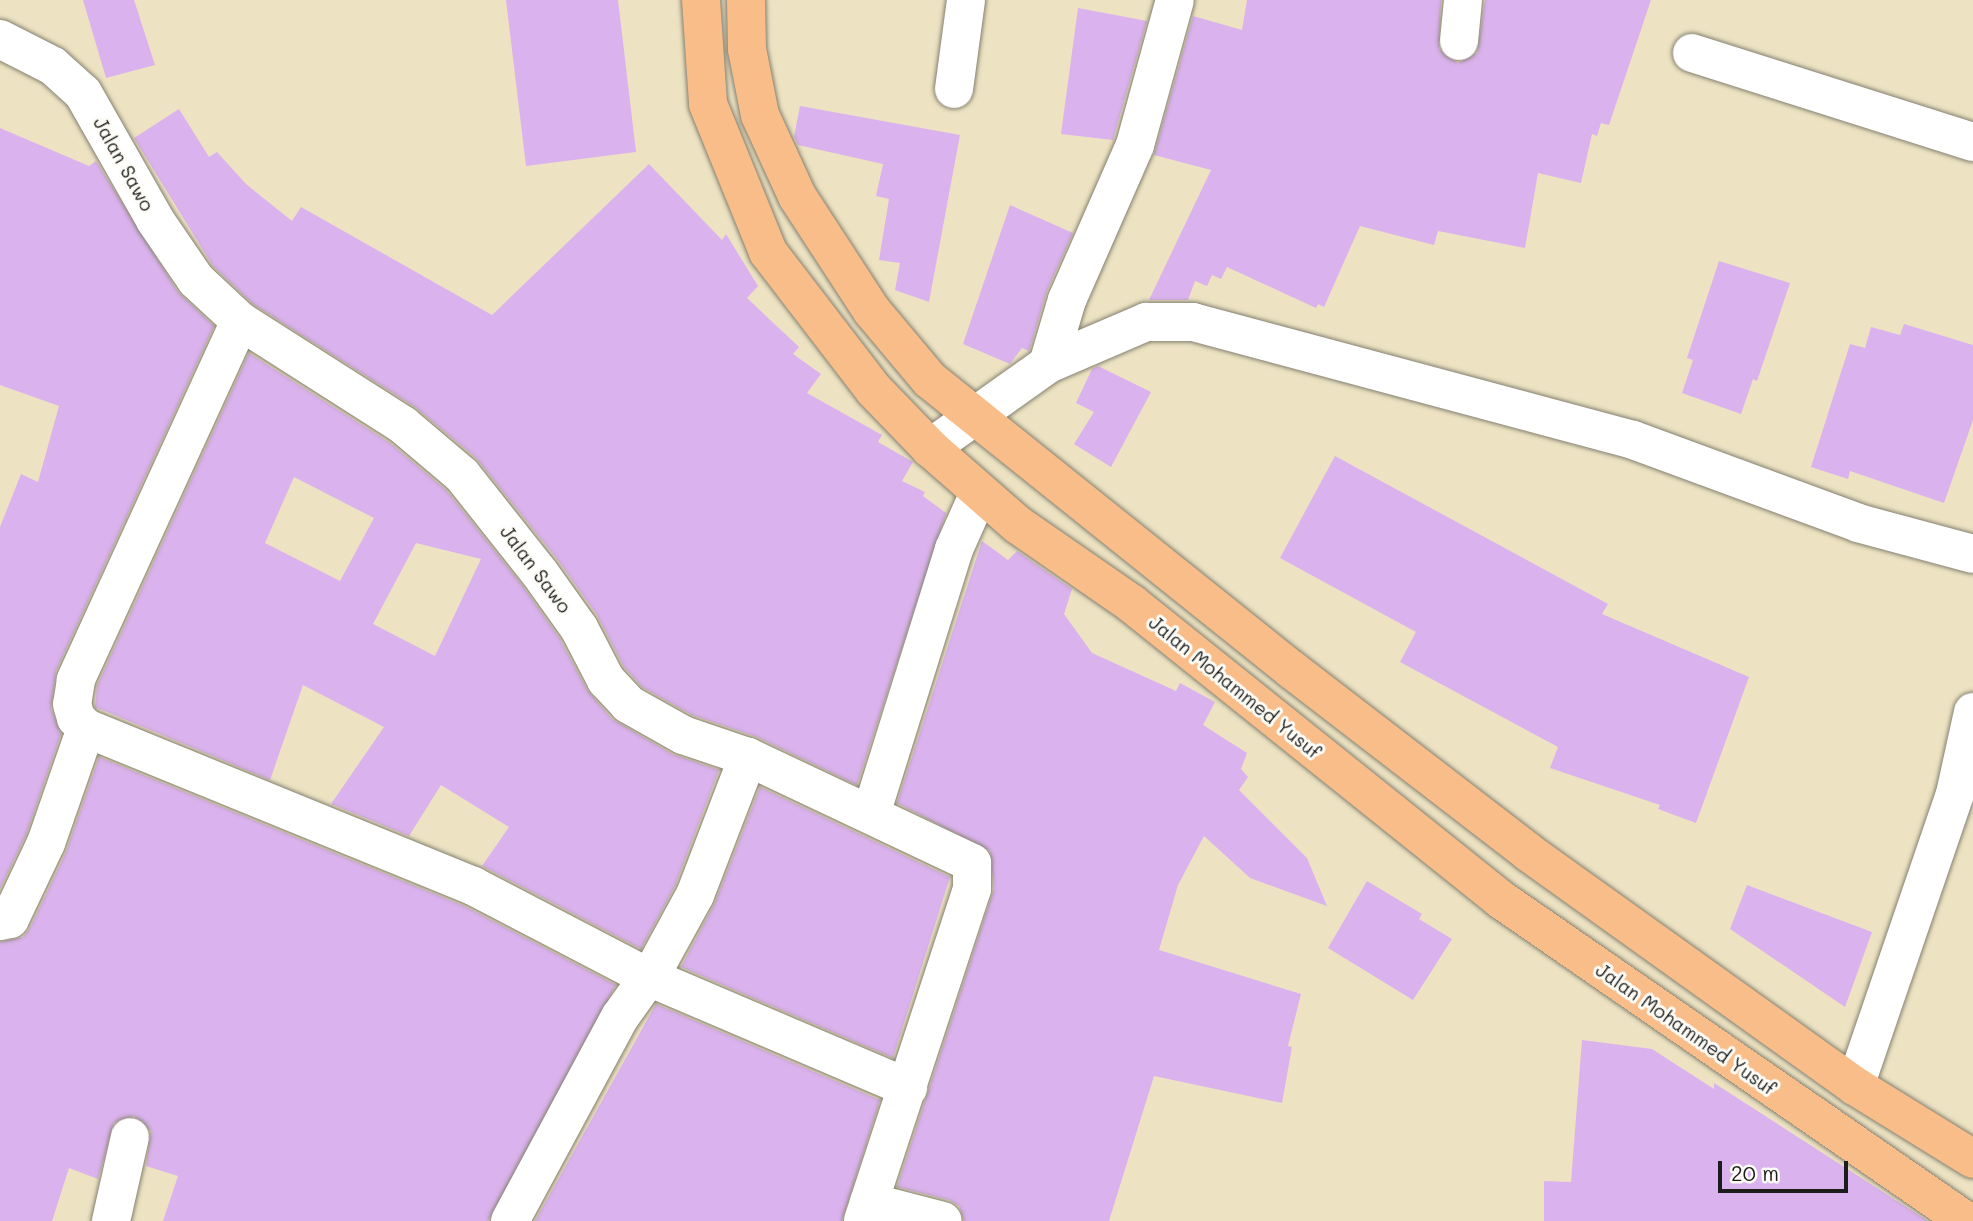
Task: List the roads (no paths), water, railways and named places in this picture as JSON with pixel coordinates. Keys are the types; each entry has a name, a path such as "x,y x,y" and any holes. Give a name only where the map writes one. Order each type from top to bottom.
{"main road":[{"name":"Jalan Mohammed Yusuf","path":"701,0 708,104 768,252 874,390 930,448 979,494 1132,604 1500,900 1966,1221"},
{"path":"746,0 747,48 761,116 797,196 872,311 930,380 1292,670 1528,852 1855,1086 1973,1159"}],"street":[{"path":"954,89 966,0"},
{"path":"1048,364 1066,300 1135,145 1175,0"},
{"path":"1459,41 1463,0"},
{"name":"Jalan Sawo","path":"0,39 53,66 83,93 175,251 196,280 240,321 403,425 462,475 539,572 579,628 606,680 628,704 683,735 748,757 972,863 975,871 908,1088 866,1212"},
{"path":"1692,53 1973,142"},
{"path":"240,321 76,680 72,704 76,718 86,727 473,886 646,976 908,1088"},
{"path":"930,448 1048,364 1146,322 1193,322 1230,329 1633,440 1858,523 1973,554"},
{"path":"871,814 954,549 979,494"},
{"path":"1855,1086 1955,794 1973,712"},
{"path":"0,921 10,919 46,843 86,727"},
{"path":"510,1221 646,976 655,968 695,895 748,757"},
{"path":"111,1221 130,1138"},
{"path":"866,1212 943,1221"}]}
